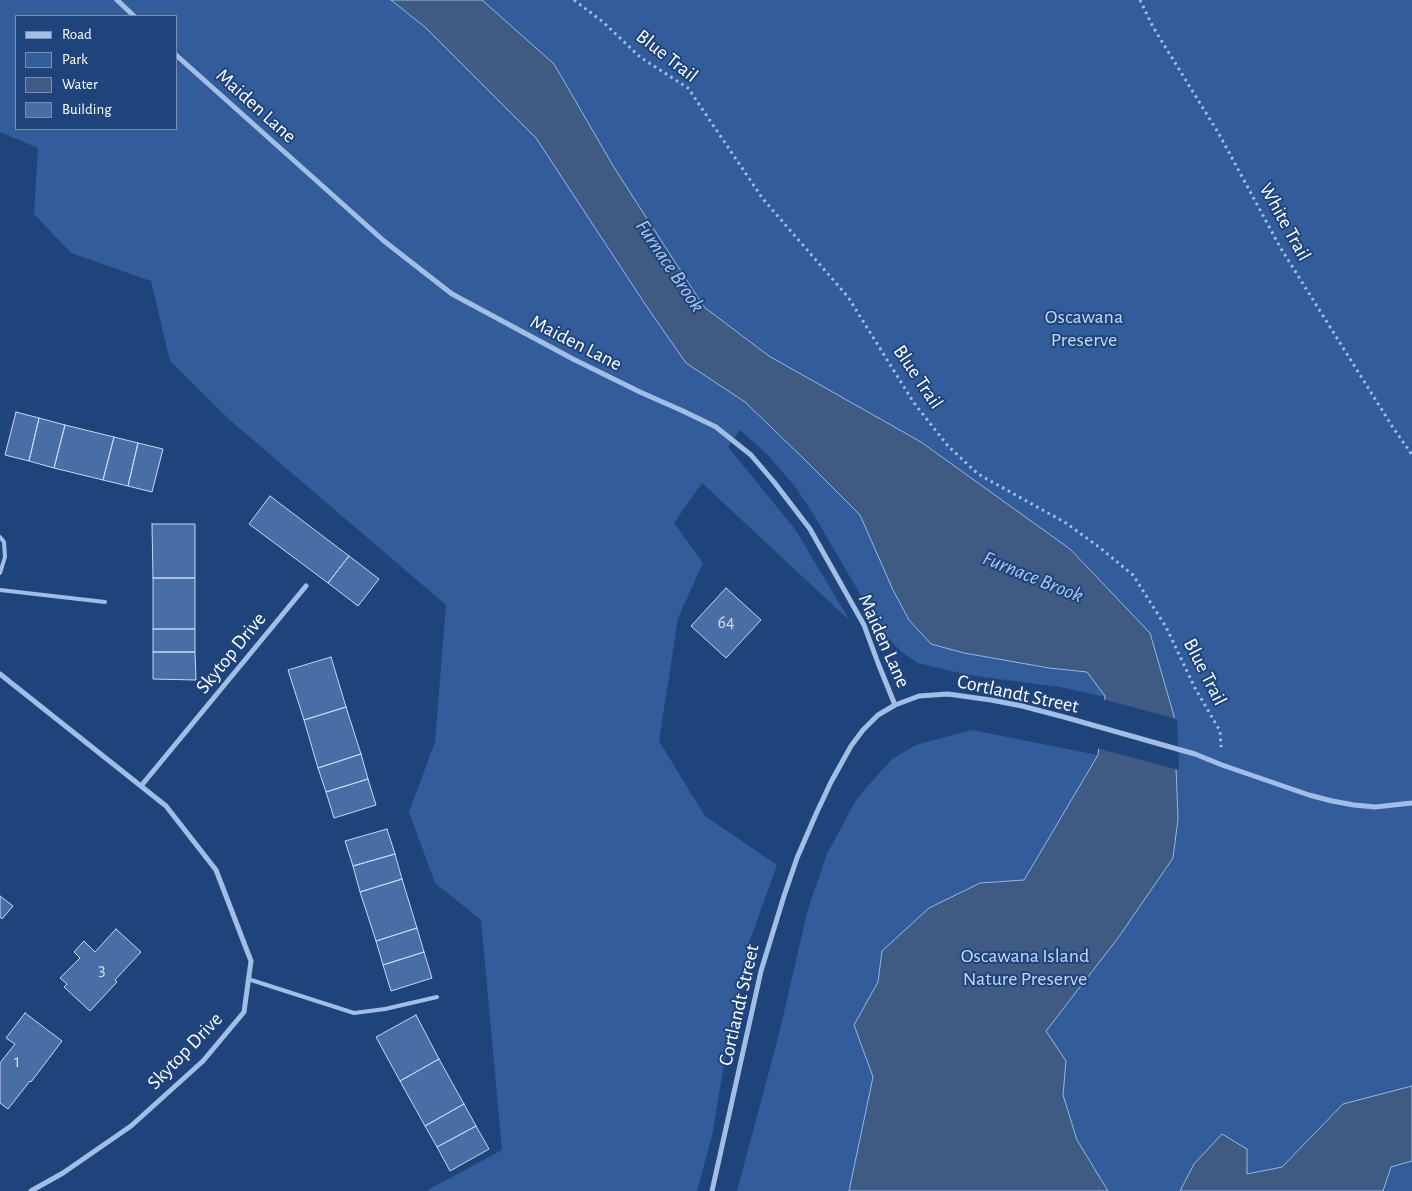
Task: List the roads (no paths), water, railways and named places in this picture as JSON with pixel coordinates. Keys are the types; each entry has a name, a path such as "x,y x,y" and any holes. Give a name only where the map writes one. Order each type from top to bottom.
{"street":[{"path":"117,0 133,15"},
{"name":"Maiden Lane","path":"178,57 384,241 452,294 573,359 716,427 751,455 810,529 864,625 895,705"},
{"name":"Skytop Drive","path":"141,786 306,586"},
{"name":"Skytop Drive","path":"0,674 166,806 216,870 250,961 244,1012 203,1060 131,1126 63,1173 31,1191"},
{"name":"Cortlandt Street","path":"712,1191 761,971 797,858 827,790 851,746 878,715 895,705 919,696 948,694 991,700 1064,717 1195,754 1309,795 1332,801 1375,807 1412,803"}],"lane":[{"path":"0,537 4,542 5,557 0,573"},
{"path":"0,590 105,602"},
{"path":"248,979 354,1013 385,1009 437,996"}],"water":[{"name":"Furnace Brook","path":"391,0 482,0 554,64 615,169 704,307 769,356 921,442 1070,549 1150,633 1174,716 1178,819 1173,858 1118,938 1046,1031 1066,1061 1063,1095 1077,1140 1108,1191 849,1191 873,1077 854,1025 878,982 882,951 929,908 980,883 1024,880 1098,755 1105,696 1087,672 1049,668 964,653 931,644 909,620 893,590 860,515 745,402 686,363 536,138 426,28"},
{"path":"1412,1086 1412,1161 1391,1167 1383,1191 1180,1191 1194,1164 1222,1134 1247,1149 1247,1174 1282,1167 1343,1104"}],"park label":[{"name":"Oscawana Preserve","path":"1084,328"},
{"name":"Oscawana Island Nature Preserve","path":"1025,968"}]}
